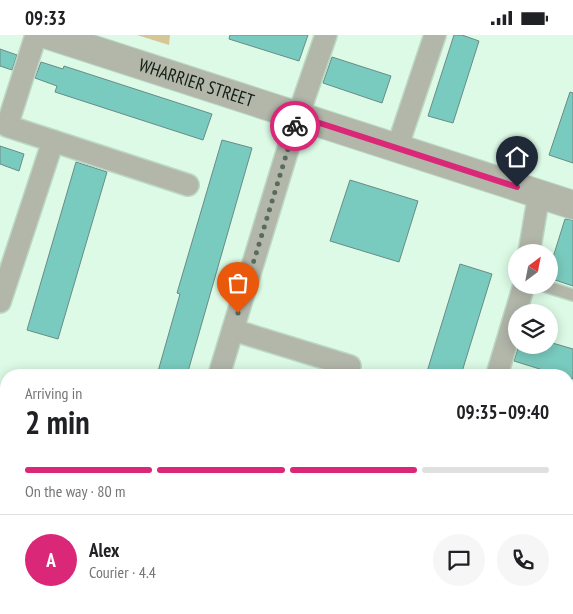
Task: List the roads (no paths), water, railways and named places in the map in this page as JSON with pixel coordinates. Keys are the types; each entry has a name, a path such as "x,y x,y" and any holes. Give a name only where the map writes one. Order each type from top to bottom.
{"street":[{"path":"36,35 7,126 188,185"},
{"name":"WHARRIER STREET","path":"48,35 573,205"},
{"path":"221,369 298,116 326,35"},
{"path":"397,148 435,35"},
{"path":"0,302 53,141"},
{"path":"531,244 539,194"},
{"path":"498,369 521,294"},
{"path":"233,331 350,366"}],"lane":[{"path":"558,290 573,295"}]}
